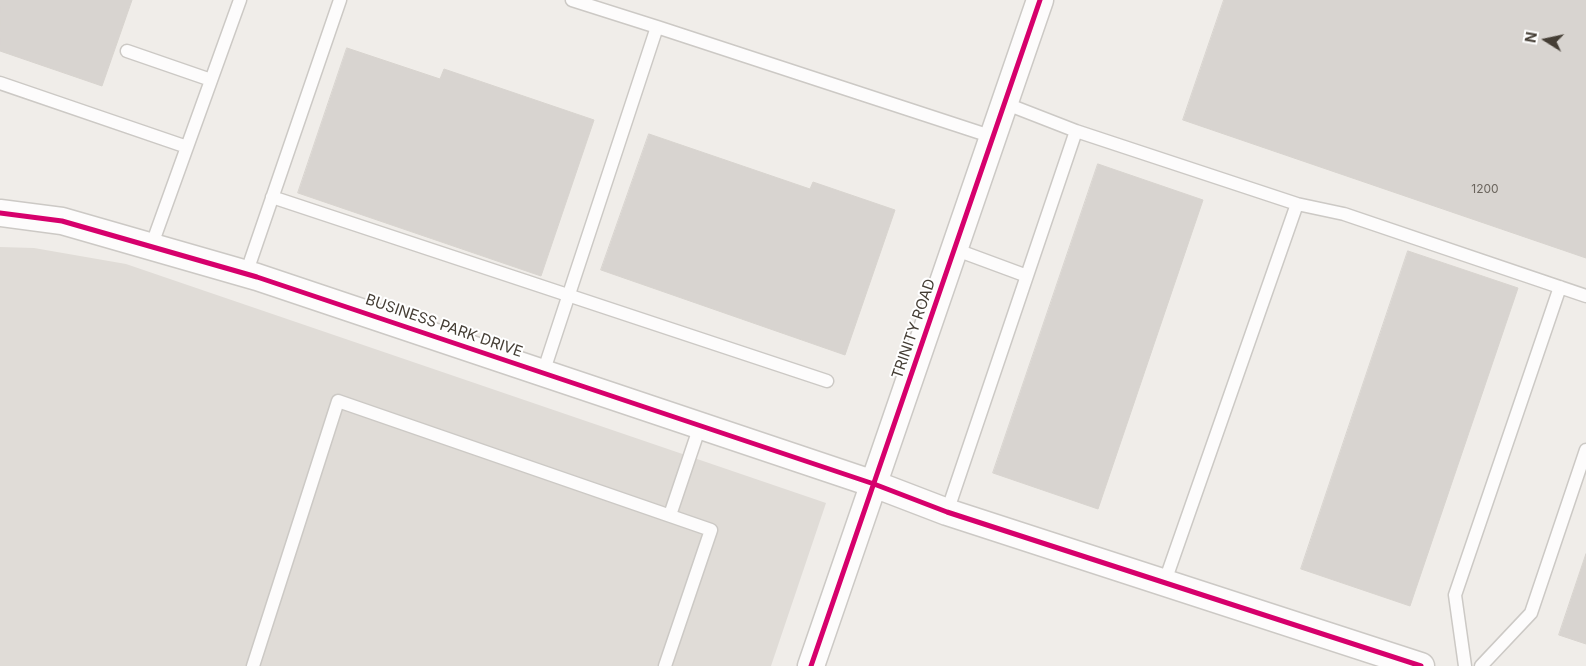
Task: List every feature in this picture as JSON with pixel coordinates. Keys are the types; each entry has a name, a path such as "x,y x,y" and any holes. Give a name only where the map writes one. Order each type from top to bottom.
{"street":[{"name":"TRINITY ROAD","path":"811,666 1040,0"},
{"name":"BUSINESS PARK DRIVE","path":"0,213 62,221 246,274 874,484 948,512 1164,584 1421,666"}],"lane":[{"path":"151,247 240,0"},
{"path":"246,274 340,0"},
{"path":"572,0 993,137"},
{"path":"543,372 658,27"},
{"path":"127,51 211,80"},
{"path":"0,83 187,147"},
{"path":"1004,103 1076,131 1297,204 1344,214 1586,296"},
{"path":"948,512 1076,131"},
{"path":"272,197 827,381"},
{"path":"1164,584 1297,204"},
{"path":"954,249 1027,276"},
{"path":"1465,666 1455,595 1560,287"},
{"path":"253,666 338,401 711,530 665,666"},
{"path":"670,515 700,426"},
{"path":"1481,666 1531,613 1586,450"}],"shaded area":[{"path":"0,247 34,248 126,264 826,503 771,666 0,666"}],"building":[{"path":"0,0 132,0 102,86 0,51"},
{"path":"1224,0 1586,0 1586,258 1183,120"},
{"path":"347,48 440,79 444,69 594,120 541,276 298,193"},
{"path":"649,134 810,189 813,182 895,210 845,355 601,270"},
{"path":"1098,164 1203,200 1098,509 993,473"},
{"path":"1408,251 1518,288 1410,606 1301,569"},
{"path":"1586,554 1586,644 1559,635"}],"cycle path":[{"path":"811,666 1040,0"},
{"path":"0,213 62,221 257,277 874,484 947,512 1421,666"}]}
